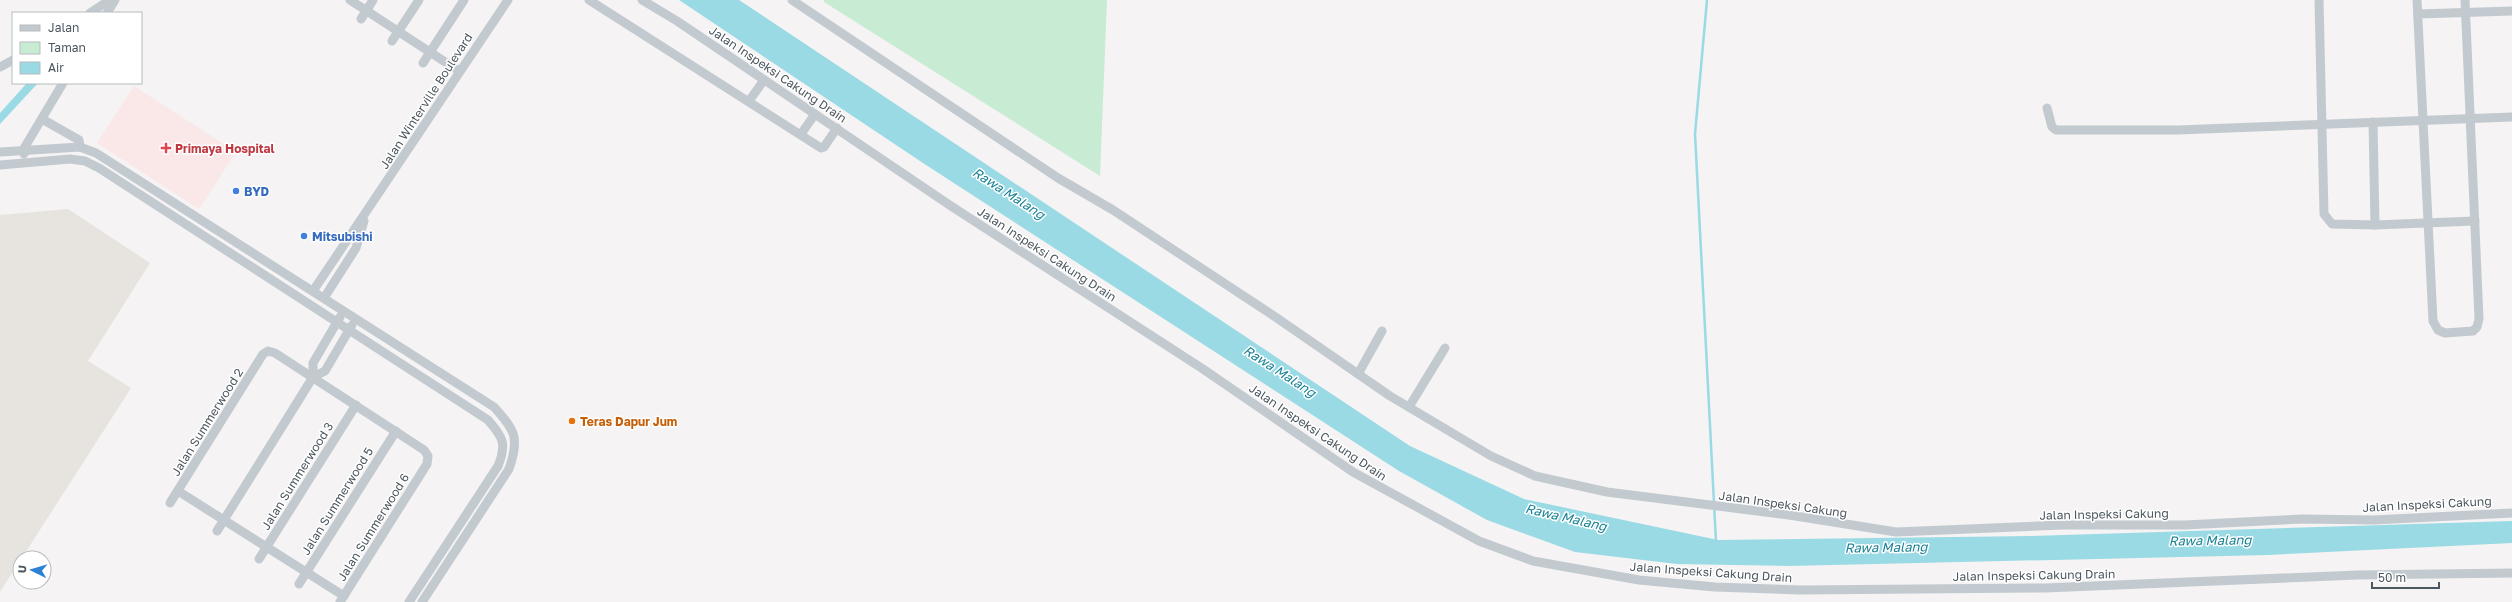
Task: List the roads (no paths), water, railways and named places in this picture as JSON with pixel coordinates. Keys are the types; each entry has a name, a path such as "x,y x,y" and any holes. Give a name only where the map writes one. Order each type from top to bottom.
{"street":[{"path":"92,12 110,0"},
{"path":"108,12 115,0"},
{"path":"350,0 364,15 398,32 459,71"},
{"path":"364,15 373,0"},
{"path":"392,41 419,0"},
{"path":"423,63 464,0"},
{"name":"Jalan Winterville Boulevard","path":"366,215 459,71 508,0"},
{"path":"589,0 823,148 836,128"},
{"name":"Jalan Inspeksi Cakung Drain","path":"642,0 951,206 1203,369 1353,472 1479,542 1533,561 1639,580 1715,587 1800,590 2074,587 2356,575 2512,573"},
{"path":"792,0 1058,178 1113,210 1408,407 1446,348"},
{"path":"2319,0 2324,214 2332,224 2375,225 2475,221"},
{"path":"2417,0 2433,321 2438,330 2445,333 2473,331 2477,327 2475,221 2465,0"},
{"path":"2418,14 2512,10"},
{"path":"0,67 12,61"},
{"path":"749,101 764,80"},
{"path":"25,164 23,150 62,84"},
{"path":"2047,108 2052,127 2056,130 2178,130 2321,123 2512,117"},
{"path":"801,134 815,114"},
{"path":"42,119 79,140 80,147"},
{"path":"2373,122 2375,225"},
{"path":"0,152 80,147 96,152 494,407 510,424 516,437 515,452 509,469 422,602"},
{"path":"0,165 70,159 85,160 350,329 488,420 498,432 503,442 504,452 498,466 409,602"},
{"path":"313,291 344,242 366,215"},
{"path":"324,298 356,248 366,215"},
{"path":"313,377 313,363 344,311"},
{"path":"217,531 313,377 325,371 356,319"},
{"path":"1358,374 1382,332"},
{"name":"Jalan Summerwood 2","path":"170,503 263,354 268,351 275,353 313,377"},
{"path":"313,377 396,431"},
{"name":"Jalan Summerwood 3","path":"259,559 356,405"},
{"name":"Jalan Inspeksi Cakung","path":"1408,407 1491,456 1535,476 1607,492 1722,506 1896,532 2062,525 2180,525 2302,519 2374,520 2512,513"},
{"name":"Jalan Summerwood 6","path":"342,599 427,464 428,456 424,450 396,431"},
{"name":"Jalan Summerwood 5","path":"299,584 396,431"},
{"path":"178,491 306,573 342,599"}],"water":[{"name":"Rawa Malang","path":"679,0 739,0 1410,446 1524,499 1718,540 2032,536 2512,521 2512,543 2268,555 1789,566 1677,564 1575,552 1487,520 1399,471 926,165"},
{"path":"26,84 37,84 0,124 0,113"}],"waterway":[{"path":"1707,0 1695,134 1716,542"}],"place":[{"name":"Primaya Hospital","path":"166,148"},
{"name":"BYD","path":"236,191"},
{"name":"Mitsubishi","path":"304,236"},
{"name":"Teras Dapur Jum","path":"572,421"}]}
